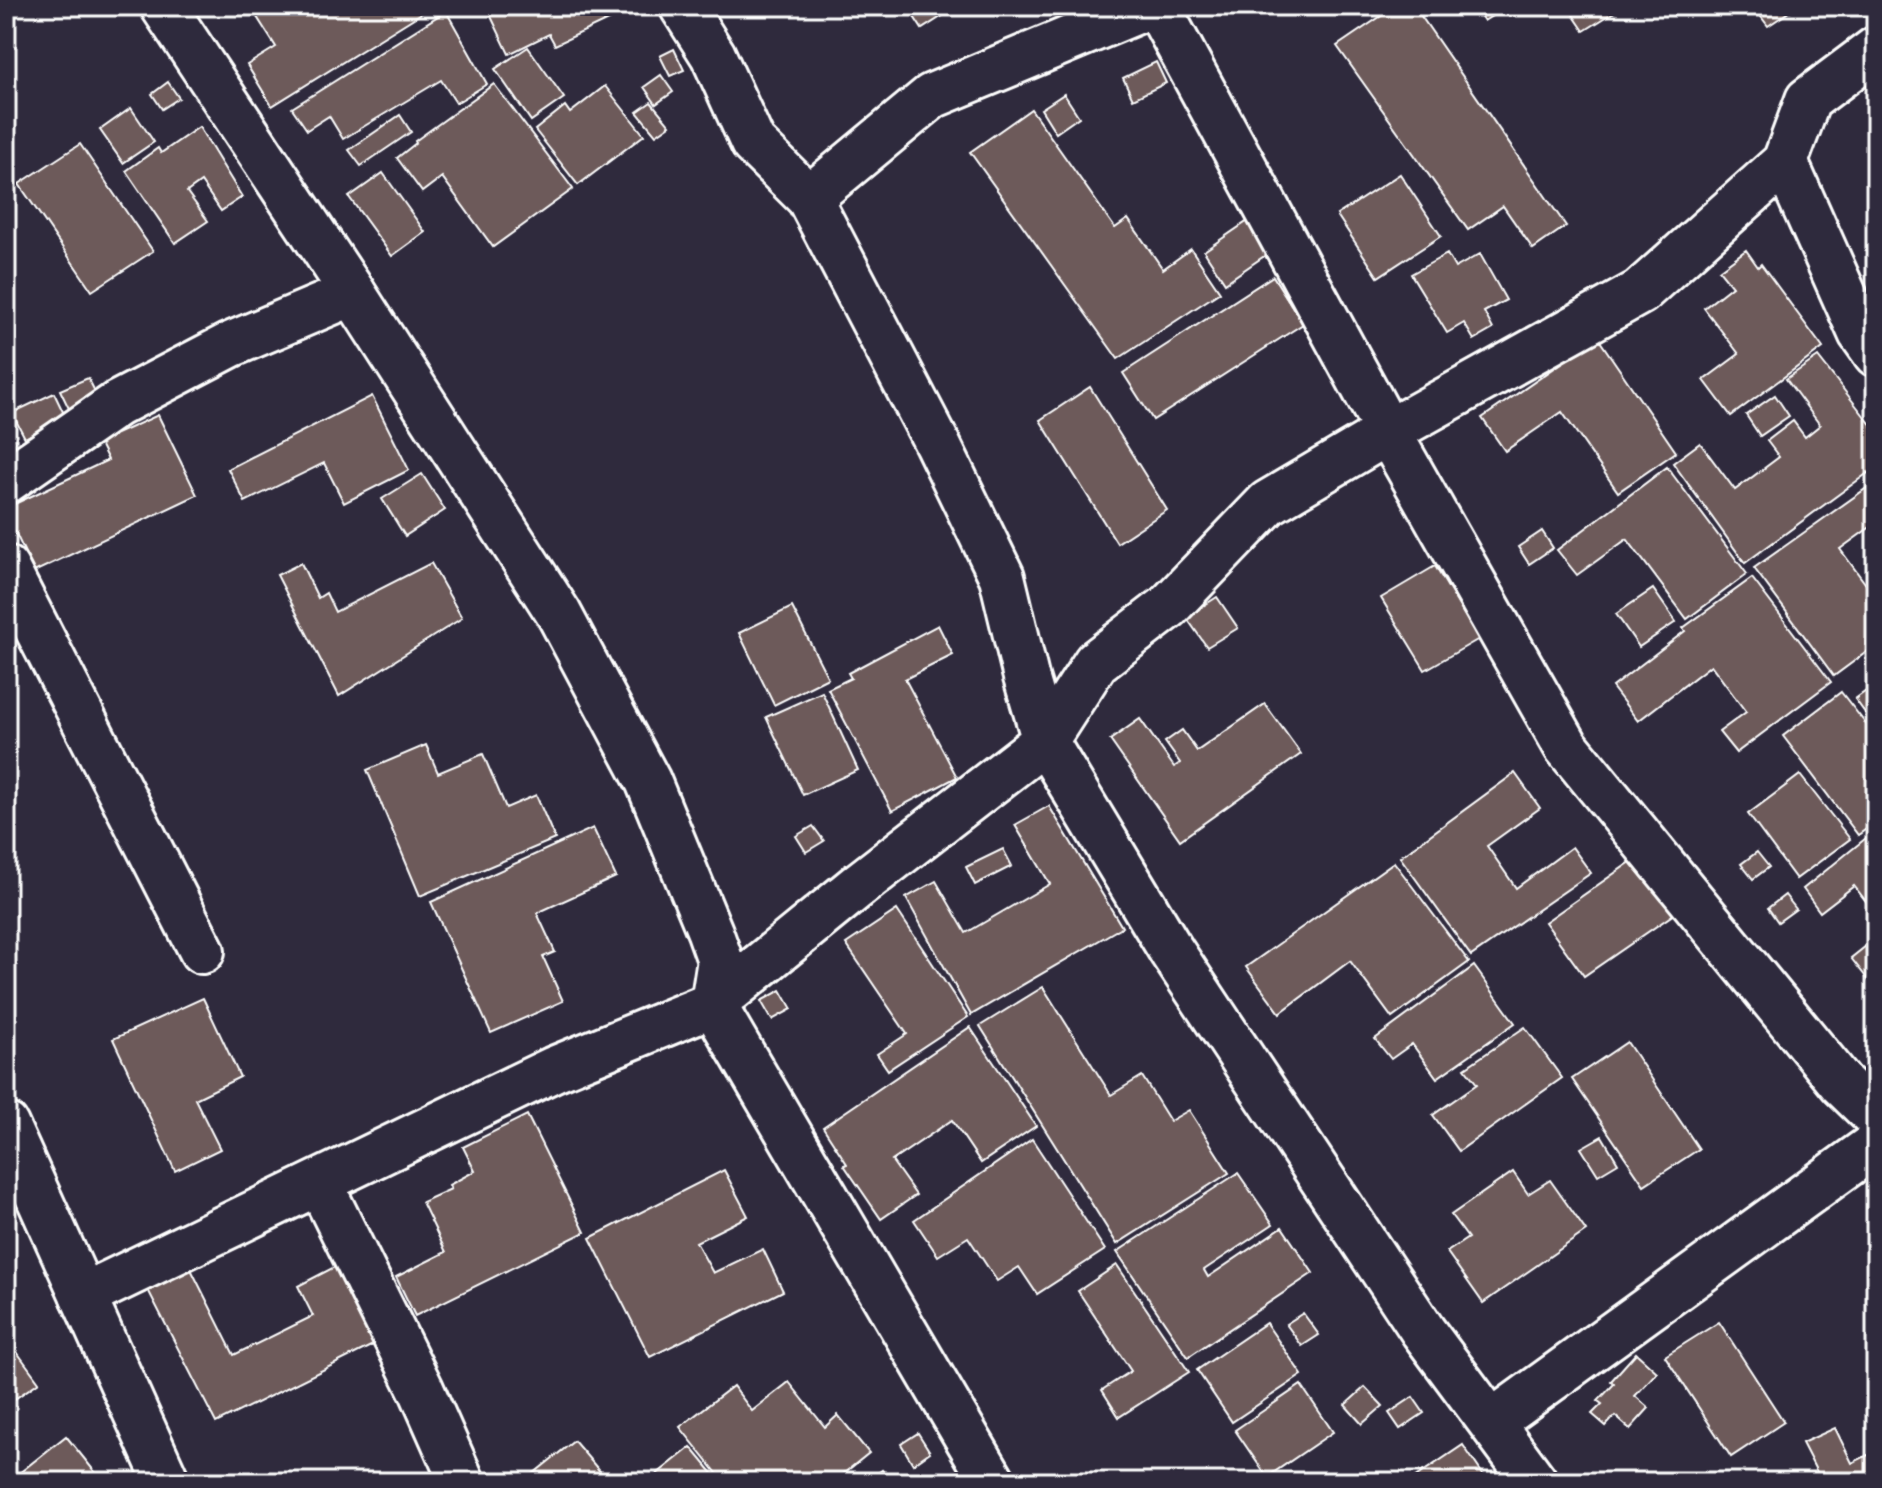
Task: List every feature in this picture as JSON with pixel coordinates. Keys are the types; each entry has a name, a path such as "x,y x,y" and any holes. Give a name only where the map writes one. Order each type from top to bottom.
{"street":[{"path":"163,6 353,293 559,614 648,781 720,960 713,1004 993,1482"},
{"path":"682,6 713,55 753,143 809,198 937,443 1002,577 1045,741 1172,952 1423,1331 1535,1482"},
{"path":"809,198 932,96 1149,6"},
{"path":"1157,6 1388,432 1566,746 1842,1084 1876,1117"},
{"path":"83,1296 554,1069 713,1004 859,885 1045,741 1096,662 1168,607 1268,503 1388,432 1640,292 1785,162 1808,100 1876,49"},
{"path":"1785,162 1861,333 1876,354"},
{"path":"6,481 117,404 230,345 353,293"},
{"path":"6,568 202,951"},
{"path":"6,1125 167,1482"},
{"path":"1492,1422 1876,1144"},
{"path":"320,1184 421,1389 462,1482"}],"building":[{"path":"250,6 422,6 425,11 272,106 247,65 276,47"},
{"path":"486,6 623,6 625,12 555,45 549,34 509,54"},
{"path":"907,6 958,6 922,29"},
{"path":"1396,6 1414,6 1566,226 1533,249 1503,206 1468,230 1337,46"},
{"path":"1474,6 1508,6 1484,21"},
{"path":"1567,6 1624,6 1584,31"},
{"path":"1753,6 1790,6 1793,9 1768,26"},
{"path":"446,11 487,84 456,103 441,80 343,139 329,116 307,130 292,108"},
{"path":"528,47 564,98 531,121 495,69"},
{"path":"674,49 684,70 670,76 660,56"},
{"path":"1156,62 1166,83 1133,99 1123,78"},
{"path":"661,75 673,92 656,104 644,87"},
{"path":"168,82 179,98 162,109 152,94"},
{"path":"494,84 573,189 493,247 442,177 422,192 397,158 415,141"},
{"path":"605,86 644,135 578,185 535,130 565,106 570,113"},
{"path":"1064,94 1079,117 1056,133 1041,109"},
{"path":"651,102 670,125 656,135 637,112"},
{"path":"131,108 154,142 123,163 100,130"},
{"path":"1031,109 1115,228 1128,219 1163,269 1191,249 1220,292 1118,359 970,152"},
{"path":"400,115 411,132 361,166 349,150"},
{"path":"199,127 242,197 221,211 201,182 187,192 208,221 175,243 126,171 158,148 161,153"},
{"path":"80,144 153,251 92,291 19,184"},
{"path":"383,173 425,232 392,256 349,197"},
{"path":"1400,174 1441,236 1378,277 1337,215"},
{"path":"1248,221 1270,252 1225,283 1204,251"},
{"path":"1746,250 1758,267 1761,264 1823,348 1731,416 1704,380 1739,354 1704,308 1732,286 1719,270"},
{"path":"1447,254 1455,268 1480,254 1506,300 1484,312 1493,329 1474,340 1464,323 1447,333 1411,274"},
{"path":"1273,276 1303,324 1153,420 1123,373"},
{"path":"1598,338 1676,452 1618,492 1562,412 1505,451 1482,418"},
{"path":"1818,357 1876,431 1876,467 1745,563 1673,463 1700,443 1735,490 1779,457 1767,441 1793,421 1805,437 1820,425 1786,379"},
{"path":"88,378 102,405 74,419 60,390"},
{"path":"1090,387 1167,510 1117,543 1040,420"},
{"path":"54,393 66,418 25,438 12,413"},
{"path":"1775,395 1789,416 1760,436 1746,415"},
{"path":"372,396 409,470 344,503 324,463 245,502 228,469"},
{"path":"158,415 197,495 34,572 6,508 108,460 99,442"},
{"path":"9,429 15,442 6,446 6,430"},
{"path":"1667,467 1747,574 1687,619 1627,539 1577,575 1557,550"},
{"path":"422,474 445,510 405,536 382,499"},
{"path":"1871,485 1876,492 1876,523 1840,549 1876,598 1876,645 1834,676 1754,568"},
{"path":"1542,531 1553,548 1529,564 1518,547"},
{"path":"301,563 318,598 326,593 335,612 431,563 462,618 339,696 277,575"},
{"path":"1435,566 1479,639 1425,670 1381,598"},
{"path":"1752,578 1831,682 1736,753 1719,732 1746,712 1711,665 1638,721 1612,687 1685,631 1683,628"},
{"path":"1653,589 1676,622 1639,647 1616,614"},
{"path":"1217,597 1238,628 1207,647 1186,617"},
{"path":"792,607 828,678 774,705 739,633"},
{"path":"938,625 953,655 905,679 957,777 892,811 828,689 851,678 848,673"},
{"path":"1876,684 1876,728 1855,699"},
{"path":"822,692 858,770 803,795 766,717"},
{"path":"1841,692 1876,737 1876,822 1858,835 1783,736"},
{"path":"1265,704 1301,754 1180,840 1110,740 1140,719 1174,767 1180,763 1165,742 1182,730 1197,751"},
{"path":"426,745 438,773 483,754 506,808 536,795 555,839 420,896 367,770"},
{"path":"1515,773 1540,808 1487,846 1516,888 1572,847 1591,873 1471,956 1400,857"},
{"path":"1800,775 1850,839 1796,879 1748,814"},
{"path":"1049,806 1122,927 971,1015 906,898 936,881 966,933 1050,884 1015,825"},
{"path":"813,826 824,841 806,852 796,836"},
{"path":"593,828 616,877 537,913 555,952 543,957 563,1001 491,1033 431,902"},
{"path":"1876,830 1876,914 1854,886 1820,912 1803,889"},
{"path":"1003,849 1012,866 975,885 966,867"},
{"path":"1757,852 1769,867 1753,879 1741,864"},
{"path":"1635,859 1674,914 1584,976 1545,922"},
{"path":"1394,862 1469,962 1392,1018 1350,961 1280,1013 1246,967"},
{"path":"1785,895 1796,909 1778,922 1768,908"},
{"path":"897,910 968,1017 888,1070 877,1054 907,1034 846,944"},
{"path":"1876,938 1876,976 1869,981 1851,958"},
{"path":"1474,966 1515,1023 1437,1078 1412,1044 1391,1059 1375,1039"},
{"path":"1043,987 1111,1095 1142,1076 1170,1121 1189,1110 1229,1173 1117,1244 980,1026"},
{"path":"781,990 792,1009 772,1020 761,1001"},
{"path":"203,998 240,1077 195,1099 220,1149 175,1171 113,1039"},
{"path":"970,1027 1036,1126 981,1163 952,1120 892,1161 916,1195 881,1219 844,1165 847,1164 823,1127"},
{"path":"1525,1027 1562,1078 1459,1151 1433,1115 1477,1084 1465,1068"},
{"path":"1627,1042 1699,1149 1644,1185 1572,1079"},
{"path":"527,1115 585,1232 415,1316 396,1277 446,1252 422,1202 451,1189 449,1185 475,1171 463,1147"},
{"path":"1602,1136 1618,1163 1598,1175 1581,1148"},
{"path":"1032,1139 1105,1250 1037,1294 1019,1267 997,1281 968,1237 938,1256 914,1220"},
{"path":"724,1170 748,1216 696,1242 713,1273 763,1249 783,1291 650,1357 590,1238"},
{"path":"1513,1172 1528,1194 1550,1180 1586,1231 1483,1303 1447,1252 1468,1238 1451,1215"},
{"path":"1238,1173 1273,1224 1204,1270 1208,1277 1282,1227 1313,1273 1188,1357 1117,1252"},
{"path":"187,1261 234,1355 313,1316 298,1286 344,1262 383,1340 216,1423 144,1282"},
{"path":"1117,1265 1189,1372 1119,1417 1102,1390 1131,1371 1078,1291"},
{"path":"1303,1313 1319,1335 1302,1346 1286,1324"},
{"path":"1719,1322 1784,1422 1731,1457 1665,1356"},
{"path":"1266,1323 1302,1375 1232,1422 1197,1370"},
{"path":"6,1337 39,1382 6,1405"},
{"path":"1636,1353 1657,1372 1635,1396 1649,1408 1630,1429 1615,1416 1606,1426 1592,1414 1602,1404 1598,1401 1614,1384 1611,1381"},
{"path":"789,1382 825,1427 838,1415 869,1453 833,1482 724,1482 680,1427 733,1386 752,1411"},
{"path":"1301,1385 1333,1432 1267,1477 1235,1430"},
{"path":"1365,1387 1383,1406 1362,1424 1345,1405"},
{"path":"1413,1397 1424,1413 1400,1429 1389,1413"},
{"path":"1835,1428 1852,1463 1876,1451 1876,1482 1822,1482 1802,1443"},
{"path":"918,1433 930,1452 913,1464 901,1444"},
{"path":"66,1436 103,1482 8,1482"},
{"path":"574,1441 609,1482 523,1482"},
{"path":"1463,1445 1488,1482 1408,1482"},
{"path":"691,1447 720,1482 647,1482"},
{"path":"882,1470 892,1482 867,1482"}]}
